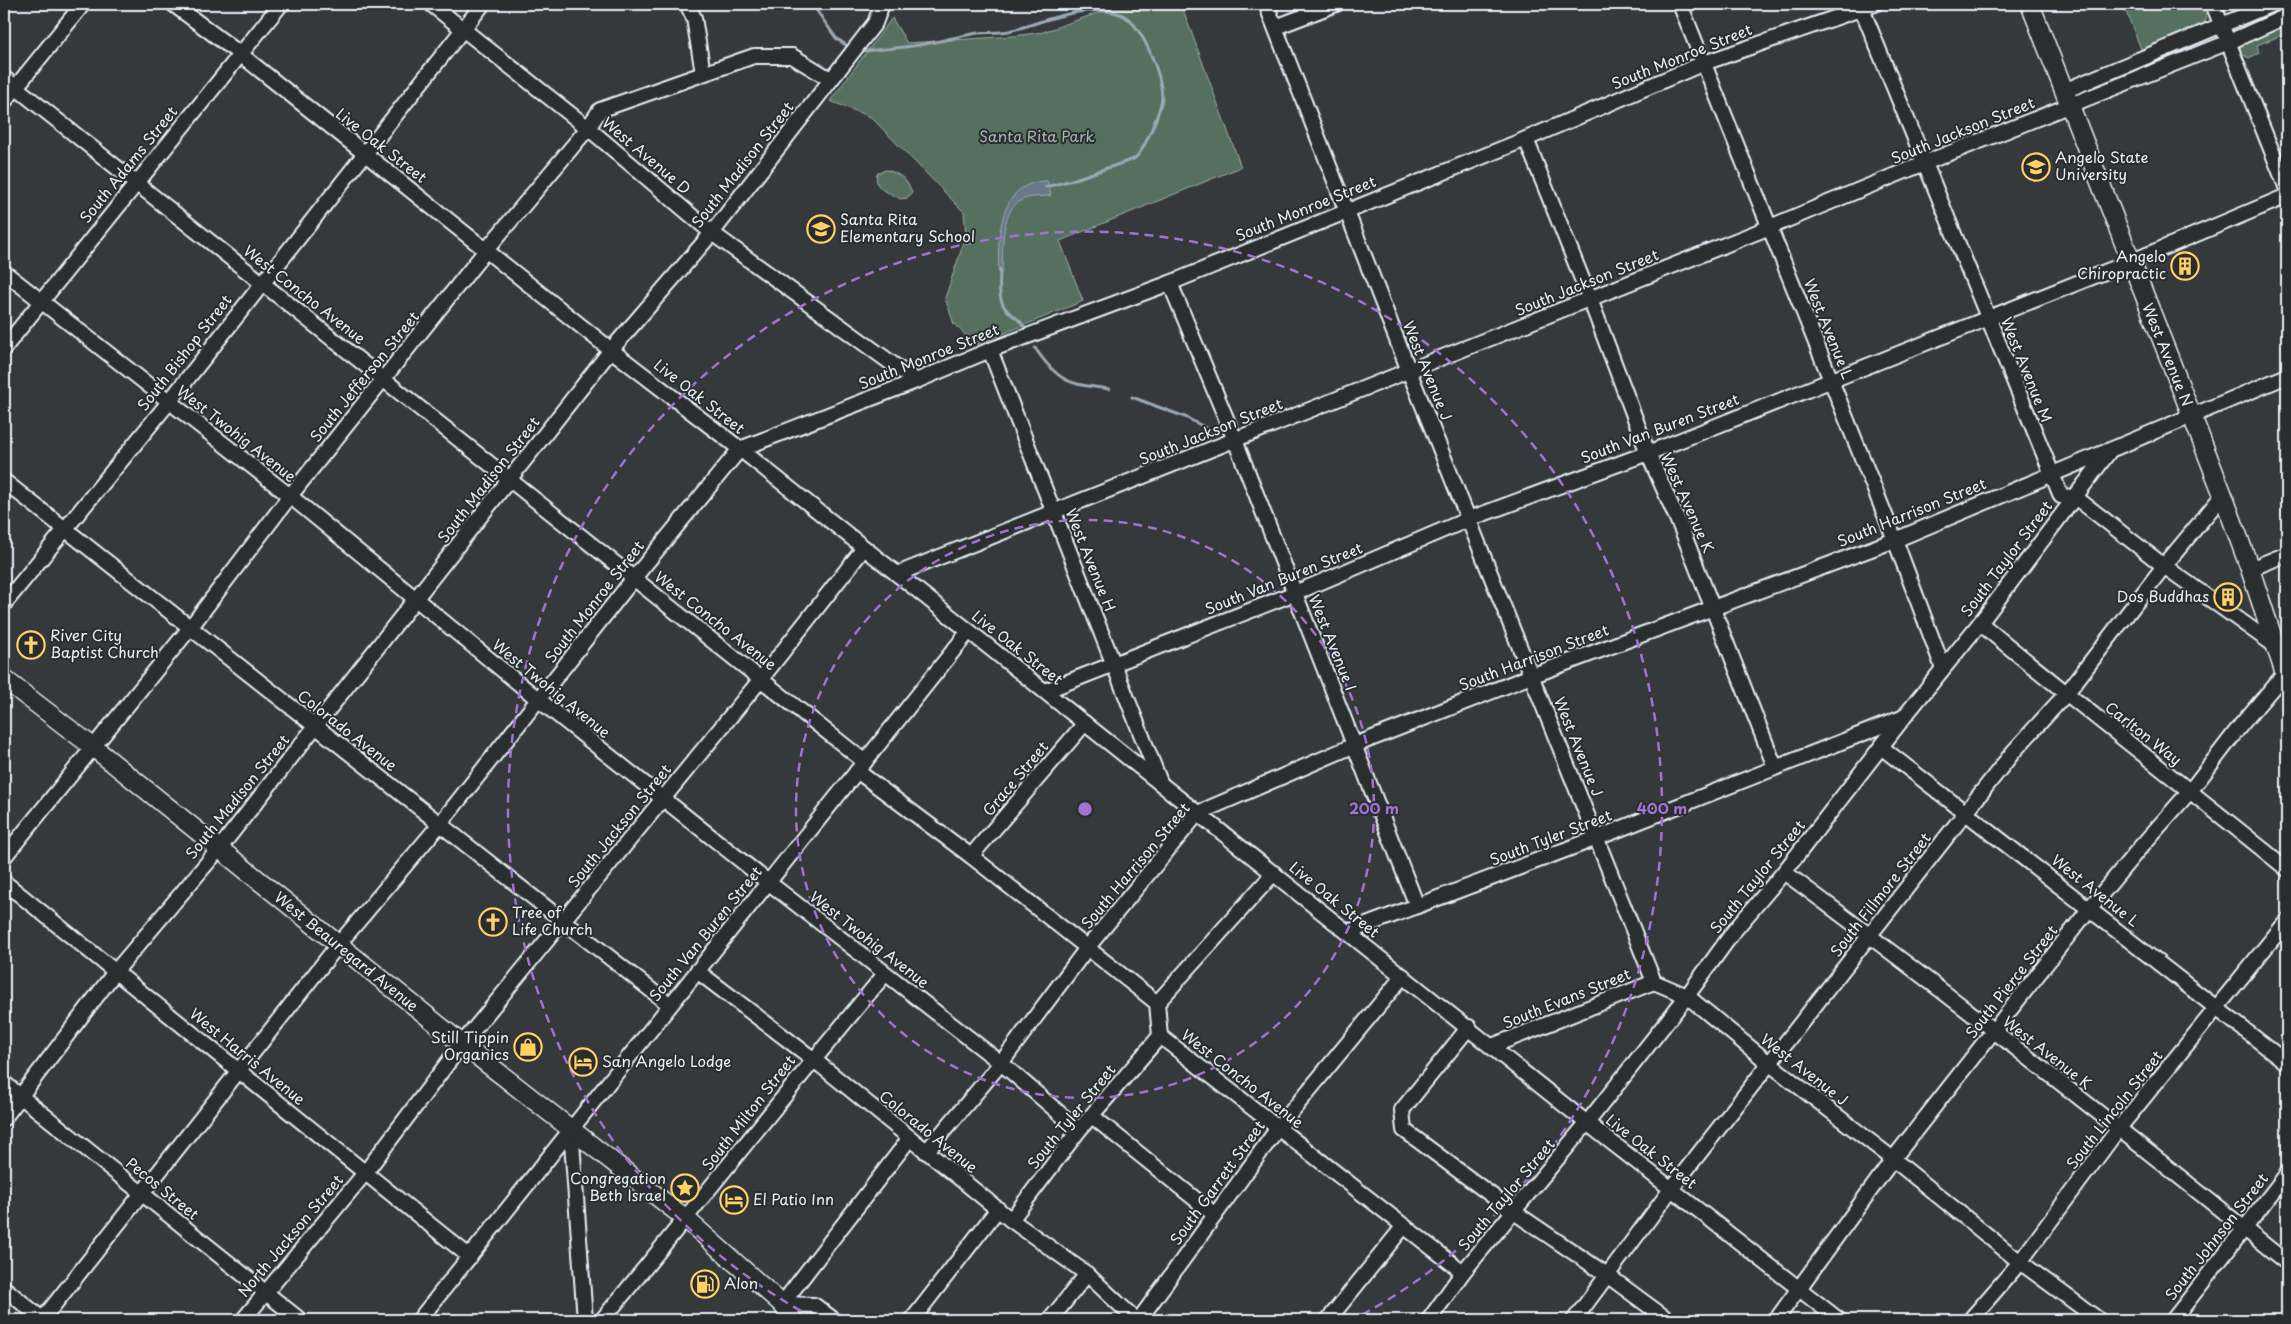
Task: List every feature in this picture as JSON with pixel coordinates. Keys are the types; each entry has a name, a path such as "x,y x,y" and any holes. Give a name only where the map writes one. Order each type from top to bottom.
{"main road":[{"name":"West Avenue N","path":"2030,4 2223,495 2286,676"},
{"name":"West Beauregard Avenue","path":"4,679 93,746 219,850 462,1044 686,1219 782,1304 793,1320"}],"street":[{"path":"4,102 83,4"},
{"name":"Live Oak Street","path":"173,4 240,54 611,350 740,449 1838,1320"},
{"name":"South Adams Street","path":"4,348 281,4"},
{"name":"West Avenue D","path":"431,4 588,128 712,232 916,381"},
{"name":"South Bishop Street","path":"4,604 63,528 168,402 483,4"},
{"path":"687,4 694,18 703,73"},
{"name":"South Madison Street","path":"4,1118 115,972 219,850 611,350 712,232 875,23 882,4"},
{"name":"West Avenue J","path":"1266,4 1409,371 1654,982 1686,996 1770,1064 1893,1158 2020,1262 2098,1320"},
{"path":"1276,27 1336,4"},
{"name":"West Avenue L","path":"1680,4 1895,540 1943,668"},
{"path":"2213,4 2287,189"},
{"name":"South Jackson Street","path":"897,574 1770,228 1926,162 2272,4"},
{"name":"South Monroe Street","path":"43,1320 338,945 440,824 634,578 740,449 916,381 990,350 1170,283 1526,139 1704,63 1868,6"},
{"name":"West Avenue M","path":"1868,6 1926,162 2061,496 2075,497 2164,566 2277,647"},
{"name":"South Jackson Street","path":"2067,98 2229,42 2287,16"},
{"name":"South Jefferson Street","path":"4,857 190,628 290,496 487,250 588,128 600,110 754,56 792,56 830,80"},
{"name":"West Concho Avenue","path":"4,78 761,679 861,766 971,856 1157,1003 1160,1036 1463,1272"},
{"name":"West Avenue K","path":"1526,139 1590,299 1648,453 1682,530 1775,767"},
{"name":"South Van Buren Street","path":"1045,691 1295,594 1468,519 1648,453 2130,262 2287,196"},
{"name":"West Twohig Avenue","path":"4,272 290,496 662,799 1001,1063 1079,1130"},
{"name":"West Avenue I","path":"1170,283 1235,440 1416,906"},
{"name":"West Avenue H","path":"990,350 1161,783"},
{"name":"South Harrison Street","path":"926,1152 1001,1063 1087,948 1198,813 1355,745 1531,676 1895,540 2287,376"},
{"name":"South Taylor Street","path":"1429,1320 1463,1272 1588,1123 1734,931 1784,872 1904,717 1980,623 2108,452"},
{"name":"Colorado Avenue","path":"4,481 670,1005"},
{"name":"South Fillmore Street","path":"1574,1320 1672,1188 1871,936 1966,812 2014,751 2066,694 2164,566 2223,495"},
{"name":"South Jackson Street","path":"365,1173 462,1044 761,679 864,548"},
{"path":"2250,569 2287,554"},
{"name":"Carlton Way","path":"1980,623 2066,694 2191,790 2287,869"},
{"name":"South Van Buren Street","path":"419,1320 969,632"},
{"name":"South Pierce Street","path":"1776,1320 1893,1158 2090,908 2191,790 2241,725 2286,676"},
{"name":"South Tyler Street","path":"1348,932 1597,838 1904,717"},
{"name":"Grace Street","path":"971,856 1085,723"},
{"name":"West Avenue L","path":"1881,747 2287,1063"},
{"name":"West Avenue K","path":"1784,872 1871,936 2119,1128 2287,1263"},
{"path":"1157,1003 1274,873"},
{"name":"West Harris Avenue","path":"4,882 470,1257"},
{"name":"South Lincoln Street","path":"1970,1320 2020,1262 2119,1128 2287,921"},
{"name":"Colorado Avenue","path":"697,971 813,1059 1011,1220 1087,1274 1137,1320"},
{"name":"South Milton Street","path":"602,1320 686,1219 813,1059 885,974"},
{"name":"South Garrett Street","path":"1137,1320 1278,1128 1404,976"},
{"name":"South Evans Street","path":"1492,1046 1654,982"},
{"path":"1469,1027 1402,1110 1404,1130 1514,1212 1607,1275 1668,1320"},
{"name":"South Tyler Street","path":"1011,1220 1079,1130 1160,1036"},
{"name":"Pecos Street","path":"4,1083 300,1320"},
{"path":"1092,1116 1215,1214"},
{"path":"571,1129 585,1320"},
{"path":"782,1304 910,1138"},
{"name":"North Jackson Street","path":"242,1320 365,1173"},
{"name":"South Johnson Street","path":"2173,1320 2287,1174"},
{"path":"912,1320 998,1209"},
{"path":"1328,1320 1404,1226"},
{"path":"1050,1320 1087,1274"},
{"path":"4,1288 43,1320"},
{"path":"782,1304 814,1305 834,1320"}],"green space":[{"name":"Santa Rita Park","path":"1123,4 1181,4 1241,167 1060,241 1083,301 976,345 954,324 945,298 966,236 964,212 871,117 830,101 892,18 907,43 1014,36 1043,32"},
{"path":"2123,4 2202,4 2207,18 2204,23 2141,49"},
{"path":"2287,25 2287,33 2257,45 2259,53 2249,58 2240,53 2240,48 2243,44"},
{"path":"886,170 899,175 908,184 912,192 907,198 900,199 880,187 876,179 877,173"}],"water":[{"path":"1047,181 1051,195 1024,199 1014,206 1009,214 1004,233 1002,272 999,273 1001,228 1004,213 1010,201 1019,190 1031,183"}],"waterway":[{"path":"812,4 836,38 850,48"},
{"path":"859,50 906,47 978,33 1009,31 1064,15 1093,10 1120,14 1128,19 1136,27 1149,50 1161,86 1161,102 1156,119 1147,138 1139,154 1133,159 1046,187"},
{"path":"1000,269 1000,293 1003,305 1024,327"},
{"path":"1035,348 1043,360 1066,380 1109,389"},
{"path":"1132,397 1185,417 1214,432"}],"place":[{"name":"Angelo State University","path":"2036,167"},
{"name":"Santa Rita Elementary School","path":"821,229"},
{"name":"Angelo Chiropractic","path":"2185,266"},
{"name":"Dos Buddhas","path":"2228,597"},
{"name":"River City Baptist Church","path":"31,645"},
{"name":"Tree of Life Church","path":"493,922"},
{"name":"Still Tippin Organics","path":"528,1047"},
{"name":"San Angelo Lodge","path":"583,1062"},
{"name":"Congregation Beth Israel","path":"685,1188"},
{"name":"El Patio Inn","path":"734,1200"},
{"name":"Alon","path":"705,1284"}]}
